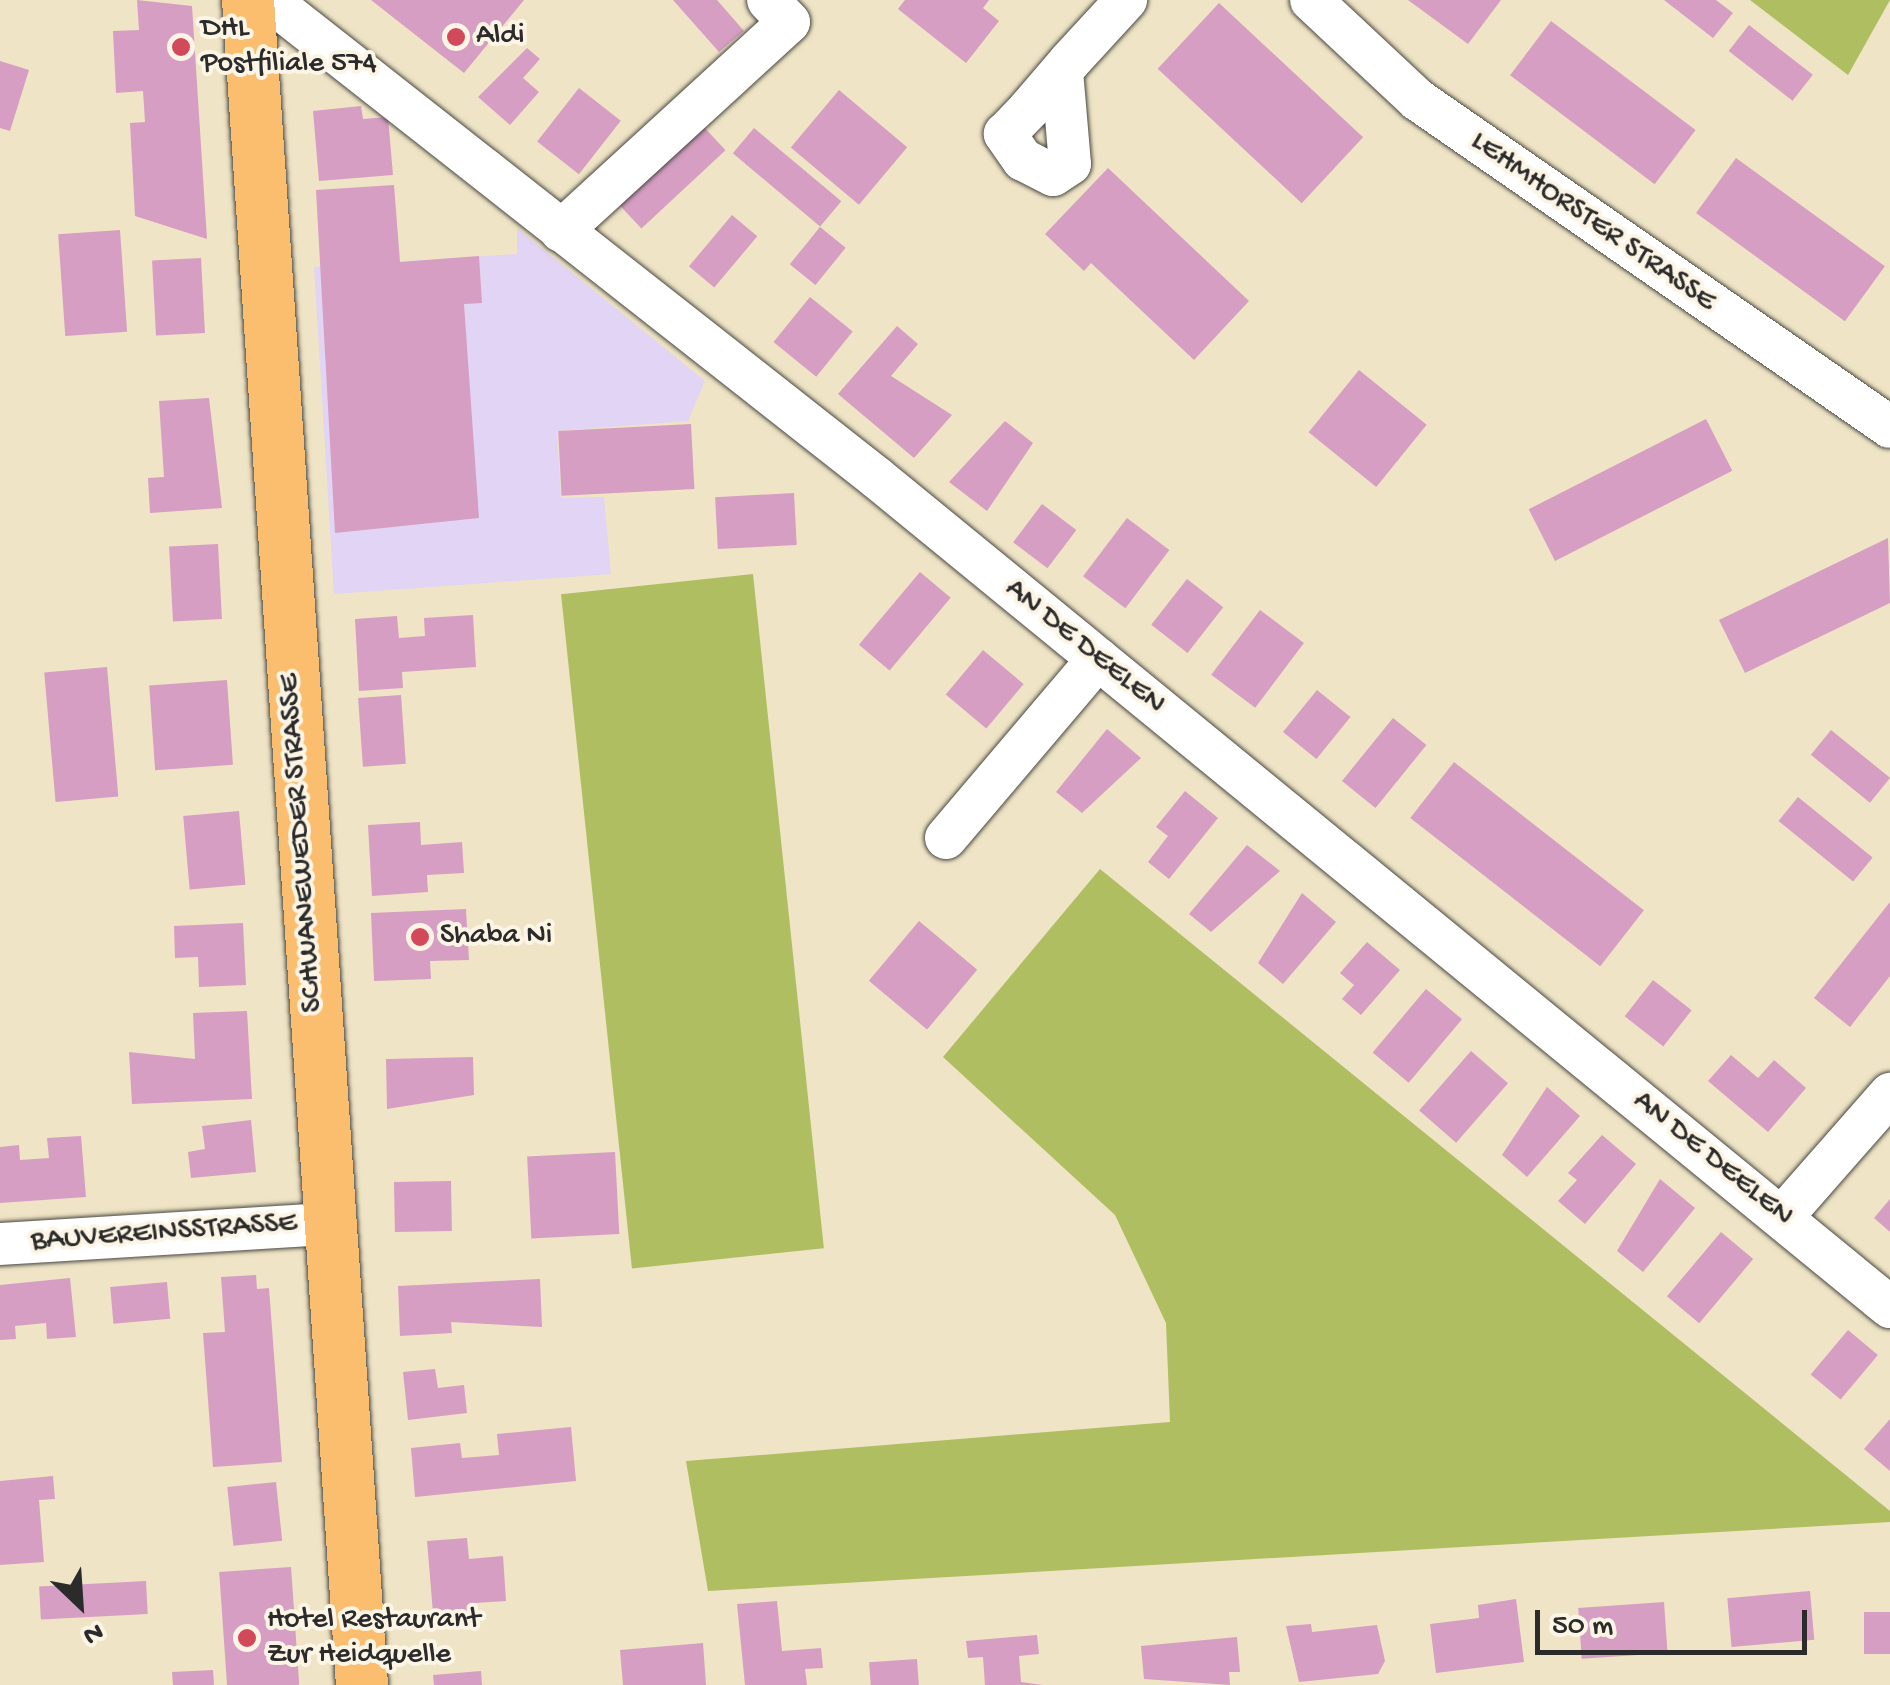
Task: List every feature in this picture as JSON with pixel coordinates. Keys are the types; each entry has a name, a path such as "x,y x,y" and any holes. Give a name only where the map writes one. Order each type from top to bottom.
{"main road":[{"name":"SCHWANEWEDER STRASSE","path":"248,0 362,1685"}],"street":[{"name":"AN DE DEELEN","path":"269,0 1098,658 1890,1307"},
{"path":"561,231 789,22 768,0"},
{"path":"1062,71 1126,0"},
{"name":"LEHMHORSTER STRASSE","path":"1311,0 1418,100 1890,427"},
{"path":"946,838 1098,658"},
{"path":"1782,1217 1890,1094"},
{"name":"BAUVEREINSSTRASSE","path":"0,1244 328,1224"}],"shaded area":[{"path":"517,228 705,381 688,421 557,431 561,498 604,497 611,574 334,594 314,267 517,254"}],"green space":[{"path":"1750,0 1890,0 1848,75"},
{"path":"753,574 824,1248 632,1268 561,594"},
{"path":"1100,869 1890,1511 1890,1522 708,1591 686,1461 1170,1422 1166,1323 1115,1215 943,1057"}],"building":[{"path":"137,0 192,6 207,239 135,216 130,123 145,122 143,91 116,93 113,31 139,30"},
{"name":"Aldi","path":"371,0 524,0 464,73"},
{"path":"673,0 717,0 744,31 719,52"},
{"path":"905,0 989,0 983,8 999,21 966,63 898,9"},
{"path":"1408,0 1501,0 1468,44"},
{"path":"1664,0 1716,0 1733,13 1713,38"},
{"path":"1219,3 1363,137 1302,203 1158,69"},
{"path":"1551,21 1696,130 1655,184 1510,75"},
{"path":"1749,25 1813,75 1793,101 1729,51"},
{"path":"527,48 540,59 523,78 539,92 510,125 478,97"},
{"path":"0,61 29,70 10,131 0,128"},
{"path":"579,88 621,121 579,174 537,142"},
{"path":"839,90 907,147 859,205 791,147"},
{"path":"361,106 363,119 388,117 393,175 319,181 313,111"},
{"path":"703,126 726,150 641,229 619,204"},
{"path":"754,128 841,201 820,227 733,153"},
{"path":"1736,158 1885,266 1845,321 1696,213"},
{"path":"1108,168 1249,301 1194,360 1091,263 1084,271 1045,234"},
{"path":"394,185 400,262 479,256 482,303 464,304 479,518 335,533 316,190"},
{"path":"732,215 757,236 714,288 689,266"},
{"path":"820,227 846,248 815,285 790,264"},
{"path":"120,230 127,332 65,336 58,234"},
{"path":"201,258 205,333 156,335 152,261"},
{"path":"810,297 853,332 816,377 773,342"},
{"path":"897,326 918,344 891,376 952,415 914,458 838,394"},
{"path":"1359,370 1427,425 1376,487 1309,432"},
{"path":"209,398 222,508 150,513 148,478 164,477 159,401"},
{"path":"1706,419 1732,471 1555,561 1529,509"},
{"path":"1005,421 1033,443 987,511 949,482"},
{"path":"691,424 694,489 562,496 558,431"},
{"path":"794,493 797,545 718,549 715,497"},
{"path":"1042,504 1076,530 1047,568 1013,542"},
{"path":"1127,518 1169,550 1125,608 1083,576"},
{"path":"1888,538 1890,603 1745,673 1719,620"},
{"path":"218,544 222,619 173,621 169,547"},
{"path":"920,572 951,598 890,670 859,645"},
{"path":"1187,579 1223,607 1188,653 1151,625"},
{"path":"1260,610 1304,643 1255,708 1211,675"},
{"path":"473,615 476,667 402,672 403,688 359,691 355,619 397,616 399,638 425,636 424,618"},
{"path":"983,650 1024,684 986,728 946,694"},
{"path":"107,667 118,797 56,802 44,672"},
{"path":"227,680 233,765 155,770 149,685"},
{"path":"1317,690 1350,717 1316,759 1283,732"},
{"path":"401,695 406,764 363,767 358,698"},
{"path":"1393,718 1426,745 1375,808 1342,781"},
{"path":"1107,729 1141,758 1082,813 1056,792"},
{"path":"1831,730 1890,778 1870,803 1811,755"},
{"path":"1454,762 1644,910 1600,966 1410,818"},
{"path":"1185,791 1218,818 1169,879 1148,862 1168,836 1156,827"},
{"path":"1798,797 1873,857 1853,882 1778,821"},
{"path":"239,811 245,885 190,890 183,816"},
{"path":"420,822 421,845 462,842 464,873 427,875 428,892 372,896 368,825"},
{"path":"1247,845 1280,871 1211,932 1189,914"},
{"path":"1302,893 1336,922 1283,984 1258,963"},
{"path":"1890,902 1890,976 1850,1027 1814,998"},
{"name":"Shaba Ni","path":"466,909 469,960 430,961 431,979 374,981 371,913"},
{"path":"919,921 977,970 927,1030 869,981"},
{"path":"243,923 246,985 199,987 198,957 175,958 174,926"},
{"path":"1367,942 1400,970 1361,1015 1342,999 1354,985 1340,973"},
{"path":"1653,980 1692,1010 1663,1046 1625,1016"},
{"path":"1426,989 1462,1019 1409,1083 1373,1053"},
{"path":"247,1011 252,1099 132,1104 129,1052 195,1059 193,1013"},
{"path":"1471,1051 1508,1083 1456,1143 1419,1111"},
{"path":"1731,1055 1758,1078 1774,1060 1806,1088 1768,1132 1708,1081"},
{"path":"473,1057 474,1095 387,1109 386,1059"},
{"path":"1547,1087 1580,1116 1527,1177 1502,1155"},
{"path":"251,1120 256,1172 191,1178 188,1152 205,1149 202,1126"},
{"path":"1602,1135 1636,1164 1585,1224 1558,1201 1577,1180 1568,1173"},
{"path":"81,1136 86,1197 0,1203 0,1147 19,1145 20,1160 49,1158 47,1138"},
{"path":"615,1152 619,1234 531,1238 527,1157"},
{"path":"1660,1179 1695,1208 1643,1272 1617,1251"},
{"path":"451,1181 452,1231 395,1232 394,1182"},
{"path":"1890,1199 1890,1232 1874,1218"},
{"path":"1721,1232 1753,1259 1699,1323 1667,1296"},
{"path":"256,1275 257,1289 269,1288 282,1462 213,1467 203,1333 225,1332 221,1277"},
{"path":"70,1278 76,1337 47,1339 46,1323 15,1326 16,1339 0,1340 0,1285"},
{"path":"540,1279 542,1327 451,1322 452,1333 400,1336 398,1286"},
{"path":"167,1282 170,1319 113,1324 110,1287"},
{"path":"1848,1330 1878,1355 1841,1399 1811,1374"},
{"path":"435,1369 438,1388 464,1385 467,1413 408,1420 403,1372"},
{"path":"1890,1419 1890,1471 1864,1449"},
{"path":"571,1427 576,1481 415,1497 411,1448 460,1443 462,1458 499,1455 497,1434"},
{"path":"53,1476 55,1499 39,1500 44,1562 0,1565 0,1481"},
{"path":"276,1482 282,1541 233,1546 227,1487"},
{"path":"467,1538 469,1559 503,1556 506,1601 475,1603 477,1621 434,1625 427,1541"},
{"path":"291,1567 299,1685 227,1685 219,1572"},
{"path":"146,1581 148,1614 41,1620 39,1587"},
{"path":"1810,1591 1814,1640 1732,1647 1727,1598"},
{"path":"1516,1599 1524,1662 1436,1673 1430,1624 1479,1618 1478,1605"},
{"path":"777,1601 782,1651 821,1648 823,1668 805,1669 807,1685 745,1685 737,1604"},
{"path":"1664,1602 1668,1653 1582,1659 1578,1608"},
{"path":"1864,1612 1890,1612 1890,1654 1864,1654"},
{"path":"1311,1624 1312,1632 1377,1625 1385,1661 1378,1674 1299,1682 1286,1626"},
{"path":"1037,1635 1039,1654 1019,1656 1021,1682 1043,1685 985,1685 983,1657 968,1658 966,1641"},
{"path":"1237,1637 1240,1672 1229,1672 1230,1685 1144,1679 1141,1646"},
{"path":"703,1643 706,1685 623,1685 620,1650"},
{"path":"917,1659 919,1685 871,1685 869,1662"},
{"path":"213,1670 214,1685 173,1685 172,1672"},
{"path":"481,1671 482,1685 434,1685 433,1675"}],"place":[{"name":"Aldi","path":"456,37"},
{"name":"DHL Postfiliale 574","path":"181,47"},
{"name":"Shaba Ni","path":"420,937"},
{"name":"Hotel Restaurant Zur Heidquelle","path":"247,1638"}]}
